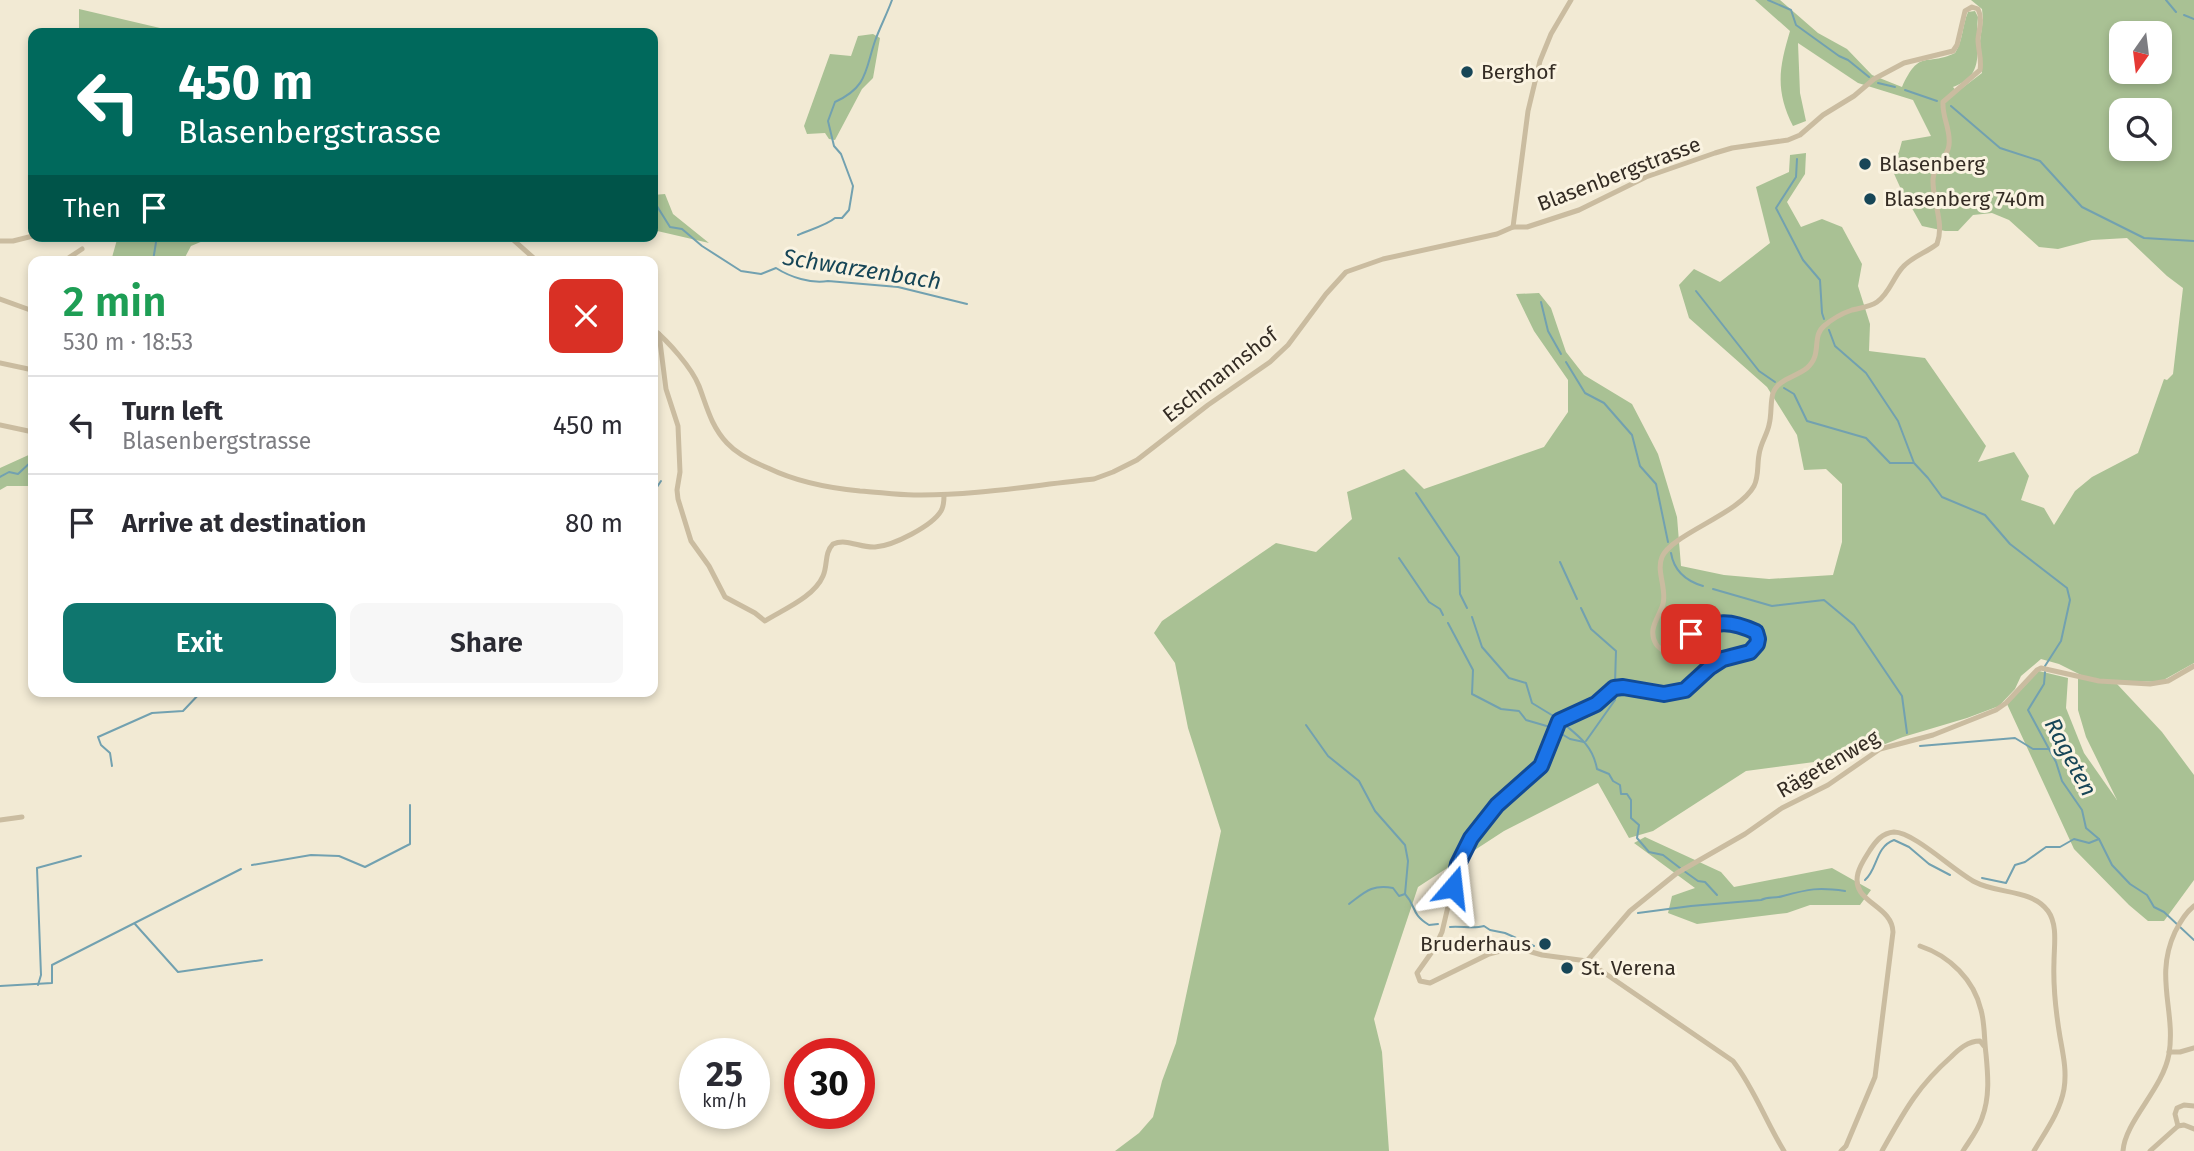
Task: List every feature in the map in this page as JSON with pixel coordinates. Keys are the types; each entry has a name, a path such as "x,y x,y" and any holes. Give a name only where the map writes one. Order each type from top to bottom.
{"street":[{"name":"Blasenbergstrasse","path":"1571,0 1551,34 1540,61 1528,111 1513,228 1527,227 1579,210 1646,177 1723,151 1788,140 1800,135 1823,115 1904,63 1953,51 1957,45 1965,10 1972,7 1978,9 1982,16 1978,43 1980,70 1943,102 1942,115 1950,141 1948,150 1935,167 1933,177 1940,227 1937,244 1900,269 1886,294 1877,302 1848,311 1823,326 1817,334 1817,350 1813,361 1806,369 1782,382 1772,396 1769,426 1759,451 1754,486 1748,494 1717,518 1681,540 1662,556 1660,565 1663,606 1652,632 1661,649 1675,648 1704,626 1724,622 1756,632 1757,644 1750,652 1723,659 1685,690 1664,694 1614,688 1596,704 1559,721 1541,766 1497,805 1467,844 1458,864 1442,932 1434,949 1419,969 1420,981 1430,984 1489,954 1517,948 1542,955 1587,961 1733,1061 1745,1076 1784,1151"},
{"name":"Eschmannshof","path":"659,334 691,372 710,418 729,445 748,459 807,483 910,496 944,495 1094,479 1137,460 1208,405 1270,362 1288,345 1326,293 1346,272 1383,259 1497,234 1513,228"},
{"path":"0,241 28,237"},
{"path":"516,242 531,256"},
{"path":"72,256 82,249"},
{"path":"0,299 28,309"},
{"path":"659,334 666,389 678,426 678,499 691,541 728,600 765,621 816,588 825,571 828,548 833,544 844,541 876,547 890,544 911,534 941,512 944,495"},
{"path":"0,363 28,369"},
{"path":"0,425 28,431"},
{"name":"Rägetenweg","path":"1587,961 1630,911 1677,873 1745,834 1782,808 1828,785 1880,749 1933,735 1996,710 2041,668 2099,681 2150,684 2168,681 2194,666"},
{"path":"0,820 22,817"},
{"path":"1841,1151 1853,1130 1875,1077 1893,932 1890,918 1866,900 1856,886 1860,865 1877,839 1897,832 1907,835 1976,883 2038,901 2052,918 2055,931 2055,994 2066,1071 2065,1085 2057,1109 2034,1151"},
{"path":"2123,1151 2124,1140 2158,1083 2169,1052 2171,1036 2164,977 2170,945 2177,928 2186,912 2194,906"},
{"path":"1920,947 1933,950 1956,967 1969,982 1982,1012 1988,1073 1987,1100 1978,1129 1963,1151"},
{"path":"1882,1151 1913,1097 1925,1082 1956,1052 1971,1042 1980,1041 1985,1048"},
{"path":"2169,1052 2194,1048"},
{"path":"2176,1128 2177,1108 2184,1105 2194,1106"},
{"path":"2150,1151 2176,1128 2191,1128 2194,1135"}],"green space":[{"path":"1755,0 1780,0 1818,33 1847,49 1872,75 1902,87 1919,63 1955,53 1968,12 1975,11 1978,17 1977,59 1971,75 1953,87 1957,92 1982,73 1982,9 1971,0 2194,0 2194,663 2160,682 2100,680 2041,659 2021,676 2015,689 1999,706 1903,737 1852,757 1746,771 1653,831 1629,838 1598,783 1504,831 1418,887 1374,1019 1382,1052 1389,1151 1115,1151 1139,1133 1153,1117 1176,1043 1221,831 1188,728 1175,663 1154,633 1162,621 1276,543 1316,552 1352,519 1347,492 1404,469 1424,489 1544,447 1568,412 1568,380 1534,331 1516,294 1539,293 1551,308 1566,352 1584,375 1632,404 1658,454 1677,517 1681,566 1724,575 1769,579 1833,575 1842,542 1842,484 1826,469 1804,470 1797,435 1767,387 1689,318 1679,285 1694,269 1720,282 1770,243 1756,187 1789,172 1790,155 1806,153 1805,174 1787,202 1801,227 1822,219 1842,227 1862,264 1858,286 1870,324 1869,351 1925,358 1986,446 1978,462 2014,452 2029,476 2021,500 2044,508 2054,525 2075,491 2092,477 2138,453 2164,379 2167,380 2173,374 2183,288 2127,238 2092,240 2058,249 2039,247 2009,220 1992,213 1973,215 1958,231 1922,226 1891,167 1902,141 1931,136 1913,100 1858,83 1798,43 1800,93 1806,121 1793,126 1781,90 1783,56 1790,31"},
{"path":"79,9 160,28 79,28"},
{"path":"873,34 880,38 873,78 862,89 835,140 829,139 825,133 807,134 804,126 830,54 851,56 858,36"},
{"path":"665,194 673,214 709,243 658,231 658,195"},
{"path":"116,242 201,242 191,246 186,256 112,256"},
{"path":"28,455 28,486 7,486 0,490 0,468"},
{"path":"2039,671 2068,678 2066,708 2084,753 2117,800 2086,737 2078,710 2078,678 2117,684 2162,732 2194,775 2194,880 2164,921 2148,921 2074,849 2007,704"},
{"path":"1645,837 1721,872 1734,887 1832,868 1871,890 1860,905 1810,905 1787,913 1697,924 1668,913 1672,896 1695,888 1634,843"}],"waterway":[{"path":"798,235 835,218 842,218 849,210 853,186 841,154 834,146 828,121 835,102 854,90 864,77 892,0"},
{"path":"1768,0 1791,10 1796,25 1869,77"},
{"path":"2166,0 2176,12"},
{"path":"2184,15 2194,19"},
{"path":"1878,83 1895,87"},
{"path":"1905,90 1937,101"},
{"path":"1951,106 2000,148 2040,161 2082,207 2144,238 2194,241"},
{"path":"1797,159 1796,177 1776,208 1803,260 1820,280 1824,319"},
{"name":"Schwarzenbach","path":"658,208 670,227 682,229 702,246 741,271 761,274 776,268 808,281 898,287 967,304"},
{"name":"Schwarzenbach","path":"154,256 156,242"},
{"path":"1696,291 1759,371 1775,382"},
{"path":"1541,302 1548,331 1561,354"},
{"name":"Rageten","path":"1829,330 1835,346 1866,373 1898,421 1914,463 1942,497 1985,515 2010,544 2067,588 2070,600 2061,641 2045,666"},
{"path":"1566,362 1585,393 1604,403 1632,435 1640,466 1656,484 1668,542"},
{"path":"1784,388 1794,394 1807,421 1866,438 1890,463 1913,463"},
{"name":"Schwarzenbach","path":"0,477 9,472 18,474 28,465"},
{"path":"658,486 661,481"},
{"path":"1416,493 1459,557 1460,594 1467,608"},
{"path":"1671,553 1682,574 1703,586"},
{"path":"1399,558 1429,602 1440,609 1443,615"},
{"path":"1560,562 1577,599"},
{"path":"1713,589 1772,606 1824,600 1854,625 1902,696 1907,733"},
{"path":"1581,608 1591,629 1616,651 1615,683"},
{"path":"1472,617 1482,647 1509,678 1526,683 1532,703 1555,717"},
{"path":"1448,623 1473,670 1472,694 1501,709 1519,711 1526,720 1550,727"},
{"name":"Rageten","path":"2045,672 2044,684 2028,710 2056,762 2062,781 2082,810 2086,828 2099,839 2112,865 2130,884 2147,895 2154,907 2164,912 2194,940"},
{"path":"1586,741 1615,700 1615,693"},
{"path":"112,766 110,753 101,745 98,737 152,713 183,711 196,697"},
{"path":"1564,724 1589,749 1597,769 1609,774 1613,781 1620,785 1621,794 1627,794 1631,800 1631,818 1639,825 1637,838 1649,852 1663,855 1680,868"},
{"path":"1306,725 1328,756 1359,781 1375,811 1405,845 1408,861 1405,894 1423,921 1429,925 1438,924"},
{"path":"1560,733 1570,739 1584,742"},
{"path":"1920,746 2015,738 2033,749 2049,749"},
{"path":"252,865 311,855 339,856 365,867 410,844 410,805"},
{"path":"1982,878 2006,883 2015,865 2025,862 2046,847 2060,847 2074,839 2089,843 2099,839"},
{"path":"1865,880 1883,848 1894,840 1950,875"},
{"path":"38,985 41,975 37,868 81,856"},
{"path":"0,986 52,983 52,965 241,869"},
{"path":"1684,871 1698,881 1705,882 1717,895"},
{"path":"1349,904 1369,890 1380,887 1393,888 1399,896 1405,894"},
{"path":"1638,913 1761,900 1814,889 1845,891"},
{"path":"135,924 178,972 262,960"},
{"path":"1450,927 1484,926 1534,946"}],"place":[{"name":"Berghof","path":"1467,72"},
{"name":"Blasenberg","path":"1865,164"},
{"name":"Blasenberg 740m","path":"1870,199"},
{"name":"Bruderhaus","path":"1545,944"},
{"name":"St. Verena","path":"1567,968"}],"route":[{"path":"1453,887 1458,864 1471,838 1497,805 1545,761 1559,721 1596,704 1614,688 1664,694 1685,690 1723,659 1740,657 1750,652 1758,639 1756,632 1724,622 1704,626 1691,634"}]}
